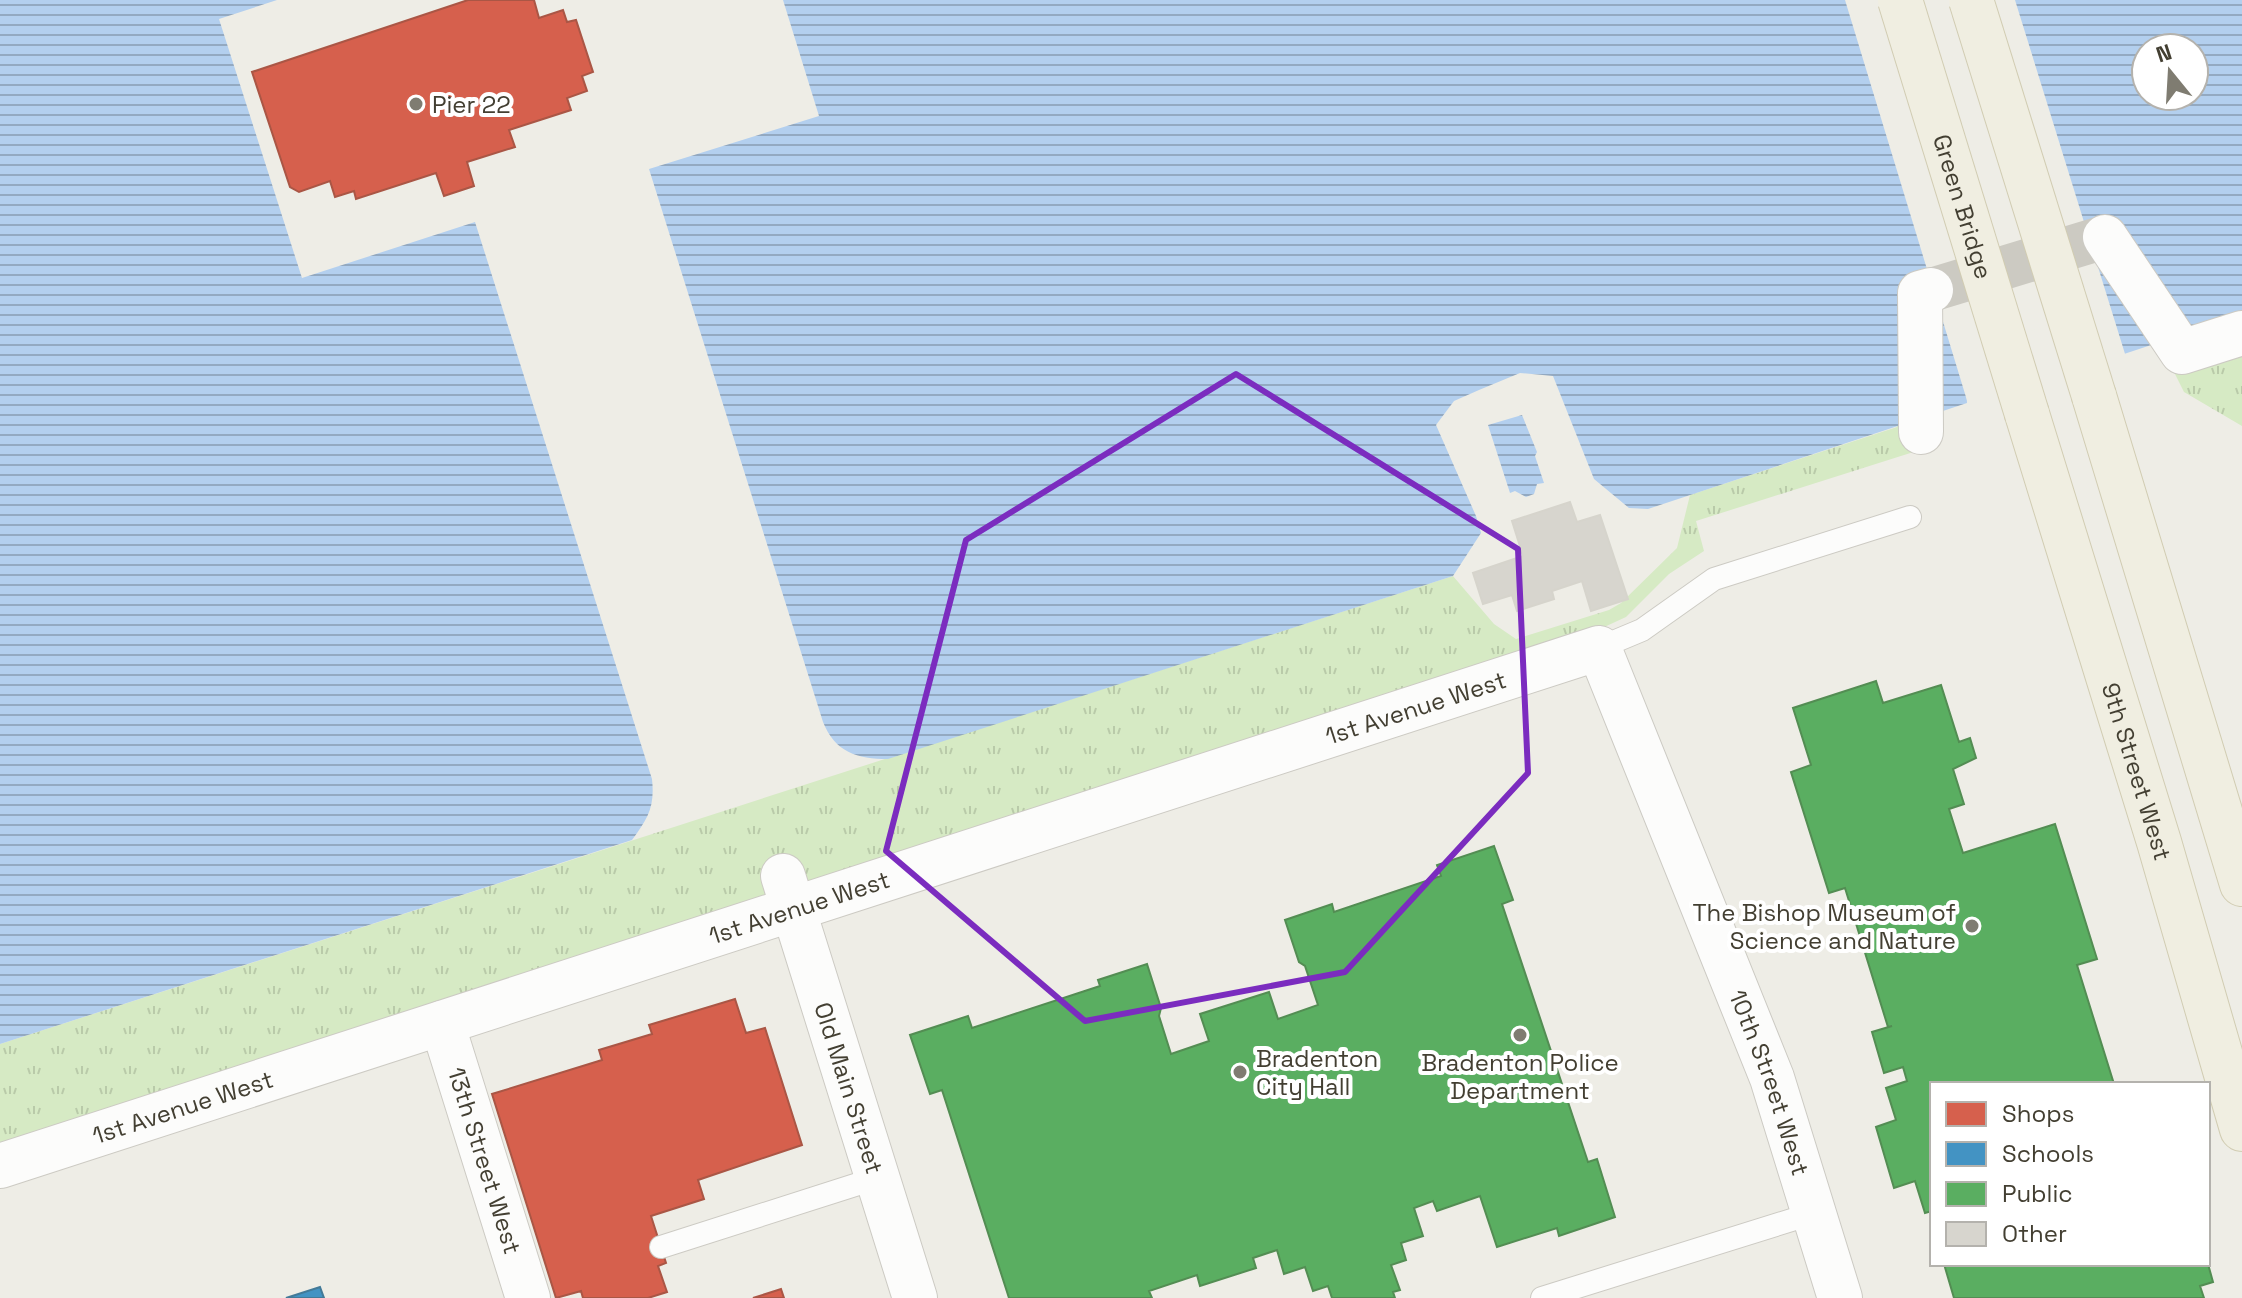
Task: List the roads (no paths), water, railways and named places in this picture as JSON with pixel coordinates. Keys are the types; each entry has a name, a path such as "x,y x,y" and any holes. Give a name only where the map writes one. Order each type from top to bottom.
{"main road":[{"name":"Green Bridge","path":"1900,0 2027,414"},
{"path":"1971,0 2242,884"},
{"name":"9th Street West","path":"2027,414 2159,842 2242,1129"}],"street":[{"path":"2105,237 2182,352 2242,333"},
{"path":"1921,432 1920,293 1931,290"},
{"name":"1st Avenue West","path":"0,1166 442,1023 788,892 1599,648"},
{"name":"10th Street West","path":"1599,648 1772,1078 1840,1298"},
{"name":"Old Main Street","path":"788,892 915,1298"},
{"name":"13th Street West","path":"442,1023 535,1290"}],"lane":[{"path":"1599,648 1642,630 1714,579 1910,517"},
{"path":"661,1247 877,1178"},
{"path":"1542,1298 1814,1213"}],"water":[{"path":"0,0 277,0 219,19 302,278 475,222 652,779 649,812 632,840 0,1044"},
{"path":"783,0 2242,0 2242,315 2124,354 2101,305 1964,349 1967,403 1648,509 1629,508 1594,479 1553,376 1520,373 1454,401 1436,425 1481,533 1453,576 888,759 848,752 834,740 823,722 649,169 819,116"},
{"path":"1522,415 1537,452 1535,456 1544,483 1537,484 1534,494 1526,497 1515,491 1510,493 1488,425"}],"tunnel":[{"path":"1931,290 2105,237"}],"place":[{"name":"Pier 22","path":"416,104"},
{"name":"The Bishop Museum of Science and Nature","path":"1972,926"},
{"name":"Bradenton Police Department","path":"1520,1035"},
{"name":"Bradenton City Hall","path":"1240,1072"}]}
